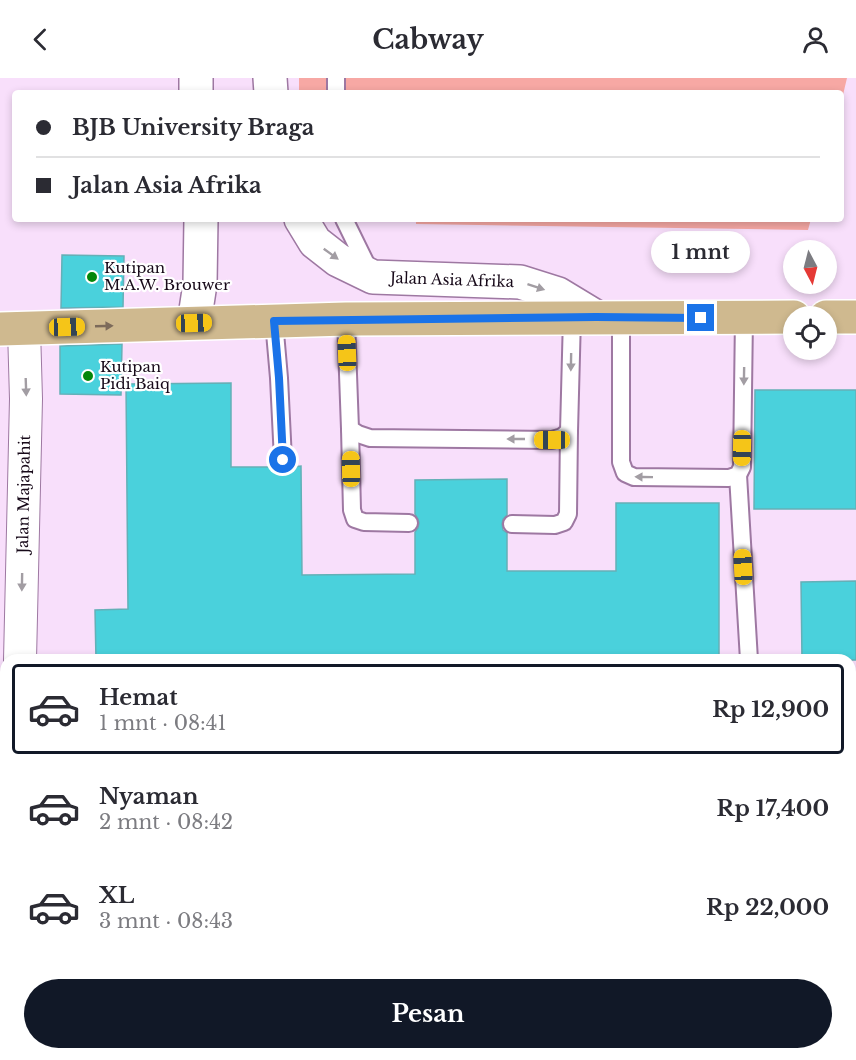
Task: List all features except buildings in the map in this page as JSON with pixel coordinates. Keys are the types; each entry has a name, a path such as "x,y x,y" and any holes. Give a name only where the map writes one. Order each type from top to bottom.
{"main road":[{"path":"12,329 274,321 783,317"},
{"path":"837,317 856,317"}],"street":[{"path":"194,323 200,284 201,222"},
{"path":"302,222 315,242 338,260 373,277"},
{"name":"Jalan Asia Afrika","path":"373,277 520,282 558,294 596,317"},
{"name":"Jalan Majapahit","path":"12,329 26,399 20,654"}],"lane":[{"path":"346,222 373,277"},
{"path":"512,524 555,525 564,522 568,514 569,431 596,317"},
{"path":"596,317 621,462 625,473 634,477 729,477 738,475"},
{"path":"744,317 742,467 738,475 749,654"},
{"path":"346,320 352,510 355,519 364,522 409,523"},
{"path":"274,321 283,460"},
{"path":"350,429 370,438 552,440 562,437 569,431"}],"shaded area":[{"path":"299,78 847,78 844,91 299,90"},
{"path":"416,222 810,222 808,230 416,224"}],"place":[{"name":"Kutipan M.A.W. Brouwer","path":"92,277"},
{"name":"Kutipan Pidi Baiq","path":"88,376"}],"route":[{"path":"283,460 274,321 701,318"}]}
